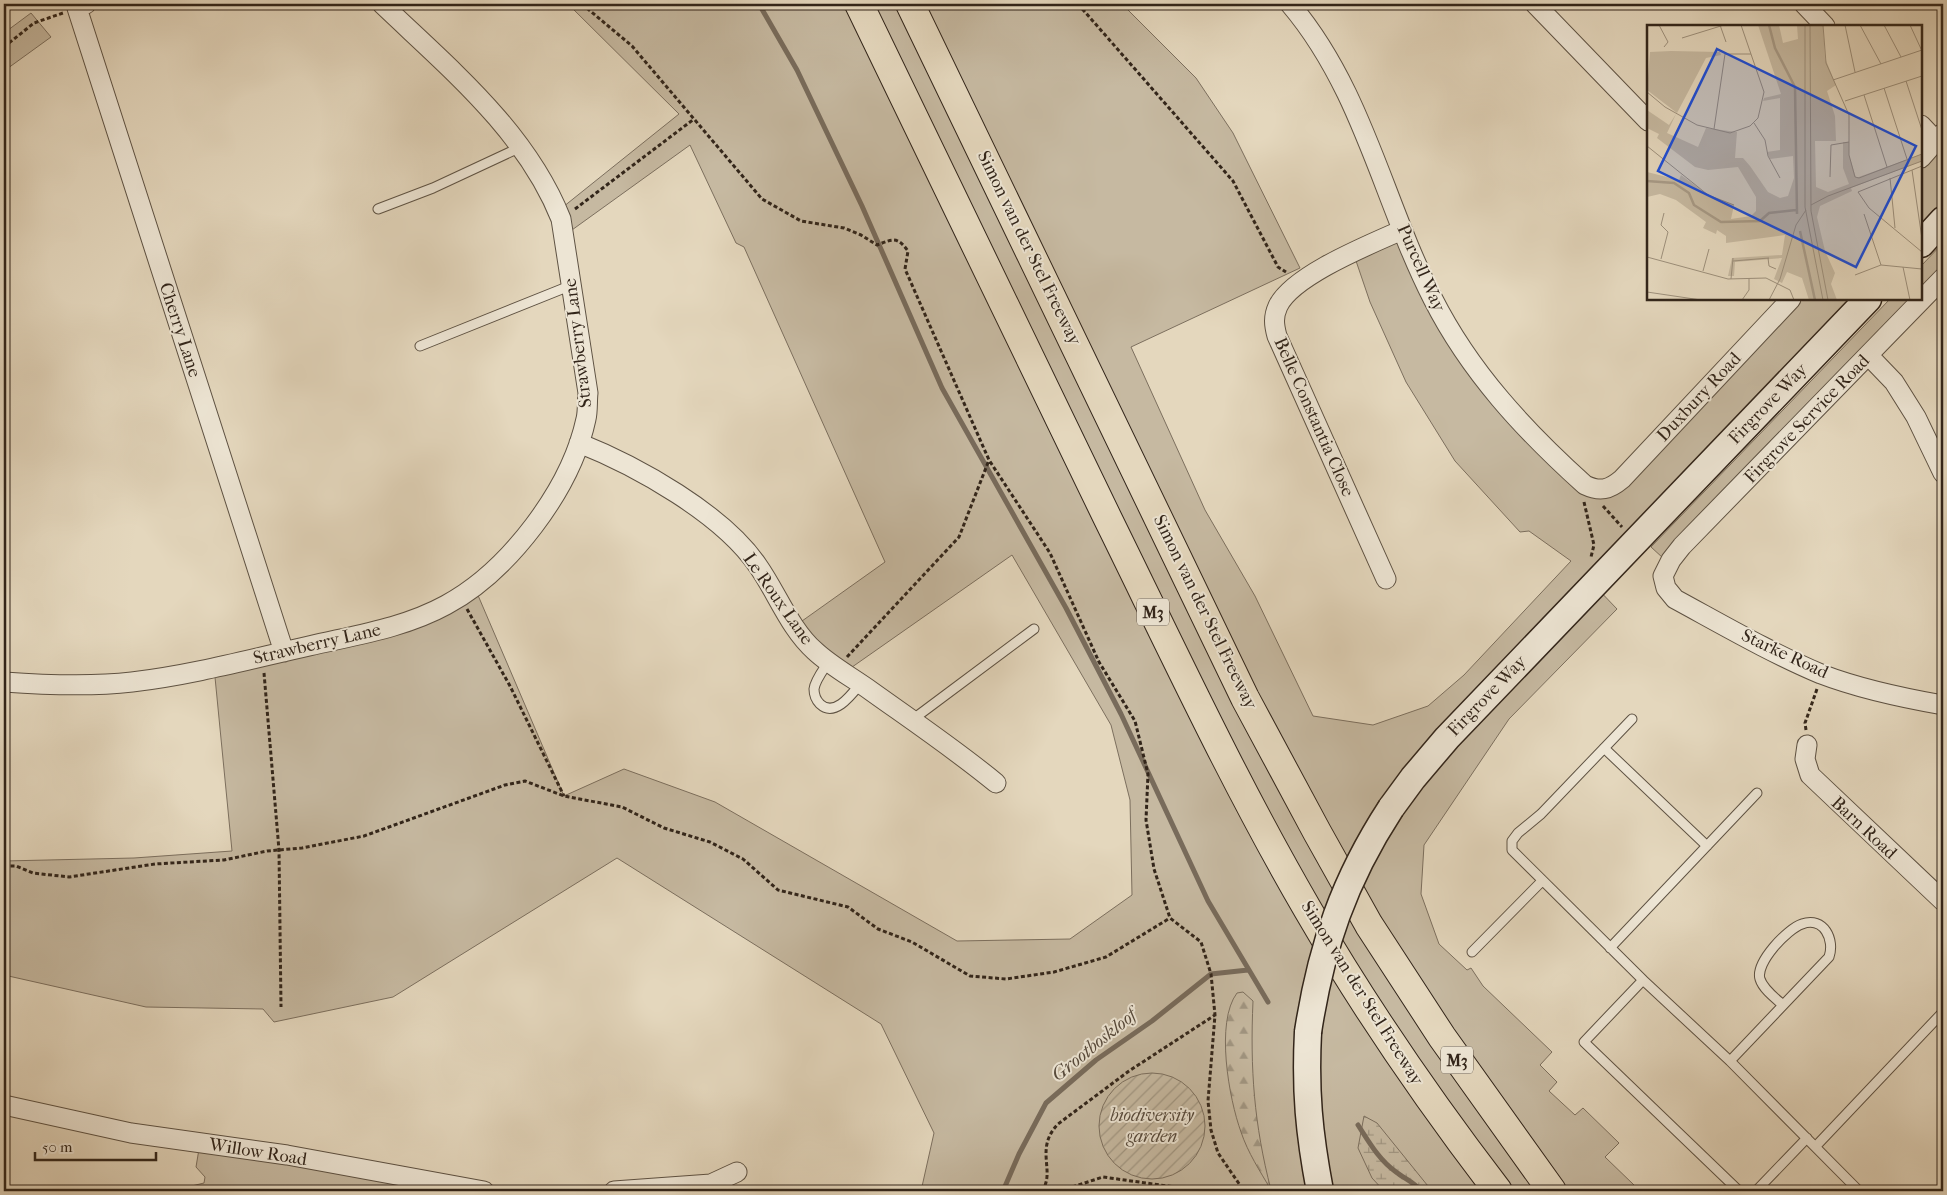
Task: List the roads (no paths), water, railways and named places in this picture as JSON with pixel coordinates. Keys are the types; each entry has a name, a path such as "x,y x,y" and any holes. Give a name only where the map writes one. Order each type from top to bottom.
{"highway":[{"name":"Simon van der Stel Freeway","path":"859,4 1199,705 1269,839 1308,910 1353,983 1437,1111 1498,1191"},
{"name":"Simon van der Stel Freeway","path":"910,4 1245,698 1317,832 1369,925 1442,1037 1552,1191"}],"street":[{"name":"Strawberry Lane","path":"4,682 89,685 132,682 383,630 422,617 448,604 494,569 522,540 543,512 559,485 579,443 587,418 588,393 561,219 551,195 521,148 491,109 382,4"},
{"name":"Purcell Way","path":"1290,4 1336,68 1350,95 1368,137 1402,230 1432,298 1469,360 1497,398 1522,426 1585,485 1595,490 1605,490"},
{"path":"1535,4 1647,120"},
{"path":"1804,4 1824,25"},
{"name":"Cherry Lane","path":"81,6 284,652"},
{"path":"1922,127 1940,137 1922,157"},
{"path":"1922,243 1943,220"},
{"name":"Belle Constantia Close","path":"1386,579 1277,336 1274,325 1279,305 1284,297 1301,283 1353,252 1402,230"},
{"name":"Firgrove Service Road","path":"1670,560 1943,278"},
{"name":"Duxbury Road","path":"1605,490 1622,479 1790,300"},
{"name":"Firgrove Way","path":"1320,1191 1309,1133 1306,1094 1308,1032 1315,988 1330,930 1352,875 1369,842 1413,778 1447,738 1867,300"},
{"path":"1869,356 1894,382 1916,417 1943,473"},
{"name":"Le Roux Lane","path":"579,443 644,472 692,504 730,535 758,564 795,626 814,651 861,683 996,783"},
{"name":"Starke Road","path":"1670,560 1663,576 1666,588 1675,599 1782,656 1823,674 1901,697 1943,705"},
{"name":"Barn Road","path":"1807,745 1805,759 1810,775 1943,901"},
{"name":"Willow Road","path":"4,1105 131,1133 287,1155 484,1191"},
{"path":"614,1191 711,1184 736,1172"}],"lane":[{"path":"378,210 433,188 521,148"},
{"path":"420,346 572,285"},
{"path":"912,720 1034,629"},
{"path":"833,664 814,690 820,703 829,708 837,707 861,683"},
{"path":"1632,719 1512,841 1512,850 1643,980 1730,1061 1859,1191"},
{"path":"1604,748 1707,846"},
{"path":"1610,948 1757,793"},
{"path":"1472,952 1542,881"},
{"path":"1730,1061 1829,957 1831,940 1828,932 1821,926 1812,923 1802,924 1793,929 1760,965 1758,973 1761,982 1783,1005"},
{"path":"1643,980 1584,1042 1739,1191"},
{"path":"1816,1146 1943,1012"},
{"path":"1756,1191 1807,1138"}],"waterway":[{"path":"759,4 797,70 862,206 942,388 1066,608 1121,714 1208,901 1268,1002"},
{"name":"Grootboskloof","path":"1003,1191 1019,1154 1046,1103 1096,1060 1152,1021 1211,974 1248,970"},
{"path":"1358,1125 1384,1162 1421,1191"}],"park label":[{"name":"biodiversity garden","path":"1152,1125"}]}
